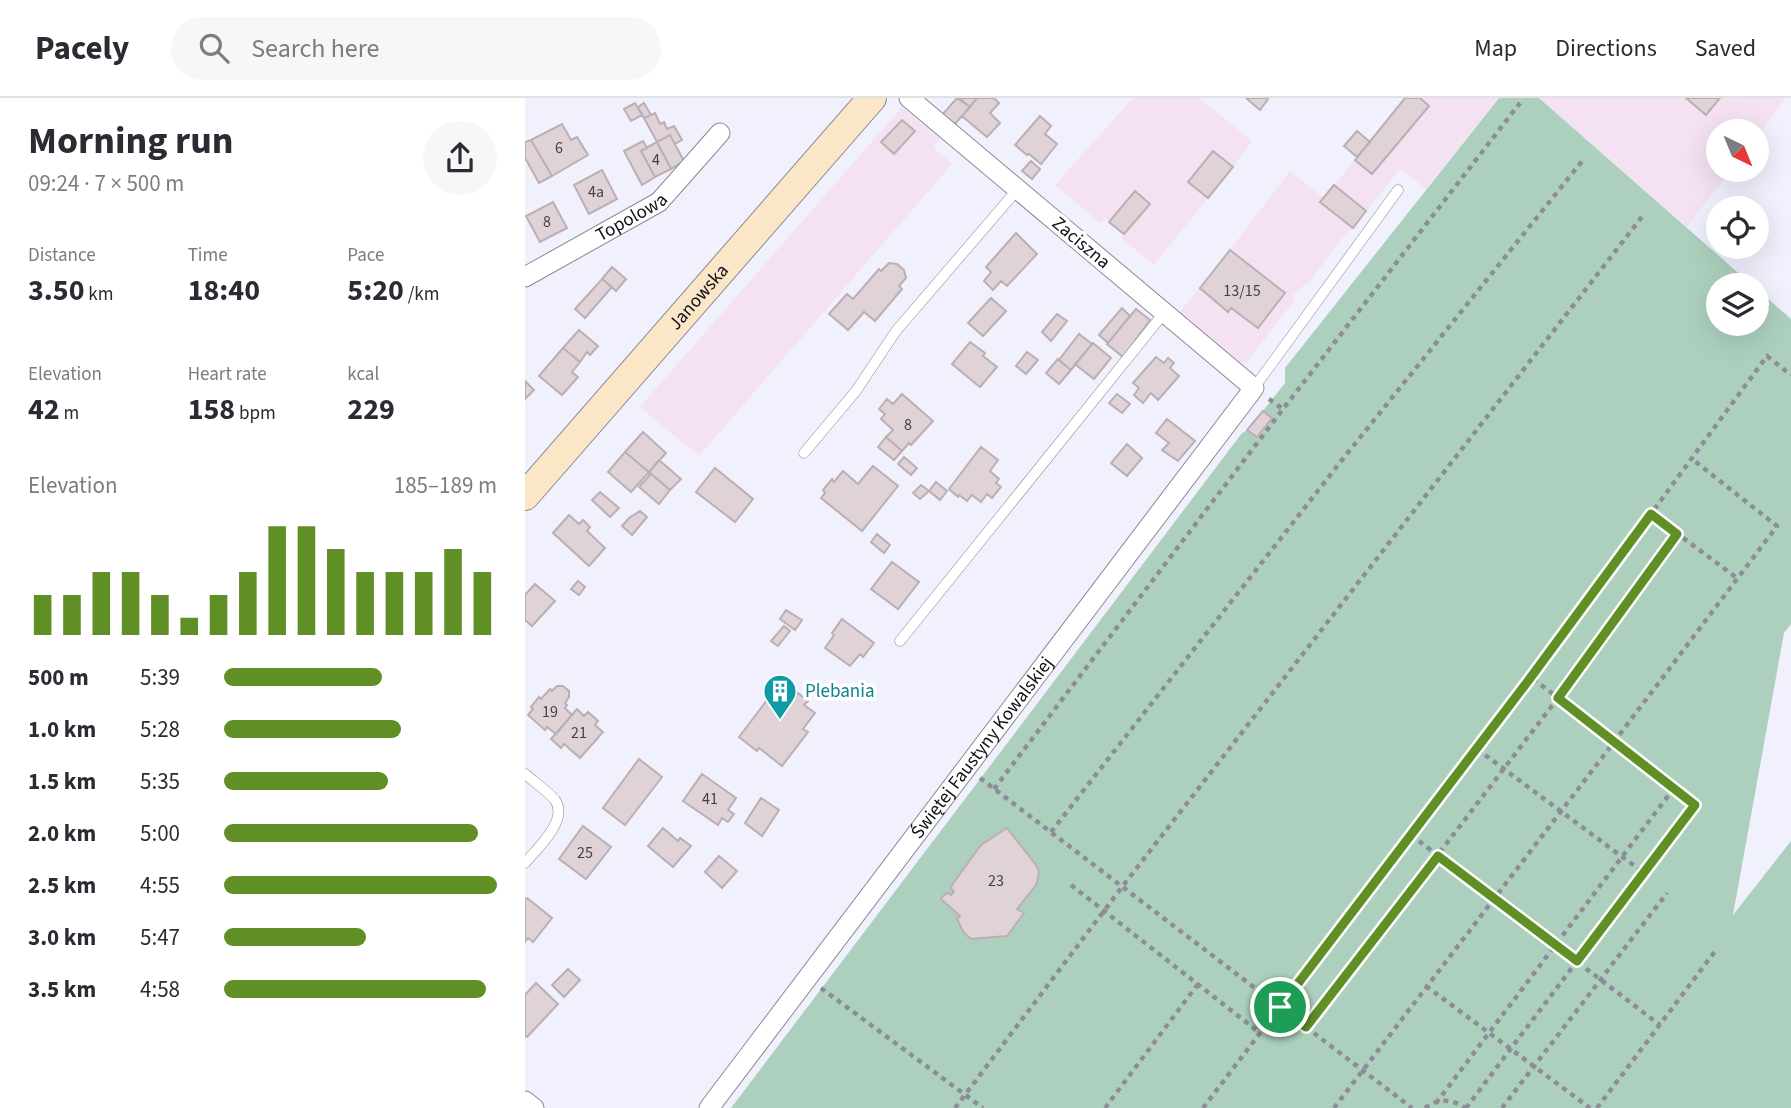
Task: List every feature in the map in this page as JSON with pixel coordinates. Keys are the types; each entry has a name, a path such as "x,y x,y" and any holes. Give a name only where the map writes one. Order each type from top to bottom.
{"main road":[{"name":"Janowska","path":"525,496 872,98"}],"street":[{"name":"Zaciszna","path":"909,98 1254,388"},
{"name":"Topolowa","path":"525,277 659,202 720,133"},
{"name":"Świętej Faustyny Kowalskiej","path":"709,1108 1254,388"},
{"path":"525,1101 534,1108"}],"lane":[{"path":"804,453 856,391 897,331 1017,190"},
{"path":"1254,388 1398,190"},
{"path":"900,641 1164,313"},
{"path":"525,774 556,801 559,813 552,832 525,863"}],"path":[{"path":"994,789 1520,103"},
{"path":"1051,832 1342,460 1583,160"},
{"path":"955,1108 1122,887 1644,213"},
{"path":"1203,1108 1531,677 1767,356 1791,375"},
{"path":"1334,1108 1777,526 1692,459"},
{"path":"1651,514 1737,578"},
{"path":"1306,1027 1558,698 1677,534"},
{"path":"1425,1108 1444,1100 1459,1103 1466,1108 1695,805 1531,677"},
{"path":"1477,748 1644,873"},
{"path":"977,775 1412,1108"},
{"path":"1436,1102 1674,788"},
{"path":"1411,835 1660,1024"},
{"path":"1071,885 1260,1033"},
{"path":"1502,1108 1667,893"},
{"path":"1597,1108 1716,950"},
{"path":"1105,1108 1198,984"},
{"path":"818,985 983,1108"},
{"path":"1426,986 1590,1108"}],"shaded area":[{"path":"1133,98 1199,98 1252,141 1154,265 1121,238 1123,235 1105,218 1100,223 1055,185"},
{"path":"1405,98 1498,98 1426,189 1400,169 1310,281 1292,295 1294,301 1247,362 1240,362 1179,313 1290,171 1324,198"},
{"path":"1539,98 1786,98 1769,120 1706,119 1706,182 1722,182 1711,196 1706,196 1706,202 1687,227"},
{"path":"902,107 940,139 933,147 952,164 699,456 640,407"}],"green space":[{"path":"1499,98 1539,98 1706,245 1706,259 1722,259 1738,273 1706,273 1706,336 1769,336 1769,300 1791,319 1791,624 1784,633 1733,915 1791,841 1791,1108 731,1108 1242,433 1248,430 1285,383 1285,368"}],"building":[{"path":"957,98 970,107 954,125 942,115"},
{"path":"959,98 977,98 970,107"},
{"path":"977,98 994,98 999,103 990,113 1000,123 987,137 962,116"},
{"path":"1246,98 1267,98 1268,99 1260,110"},
{"path":"1405,98 1420,98 1429,106 1372,174 1355,160"},
{"path":"1686,98 1720,98 1706,115"},
{"path":"635,103 642,115 631,121 624,109"},
{"path":"644,103 651,115 644,118 638,107"},
{"path":"655,113 660,124 664,122 667,129 674,126 682,140 675,144 670,135 657,142 644,118"},
{"path":"1040,116 1051,126 1045,134 1057,144 1041,164 1015,145"},
{"path":"902,120 915,131 894,154 881,142"},
{"path":"562,124 571,140 577,137 588,155 552,176 531,140"},
{"path":"1357,131 1370,142 1357,157 1344,146"},
{"path":"670,135 684,161 671,169 657,142"},
{"path":"531,140 552,176 539,183 525,158 525,142"},
{"path":"643,141 647,148 641,151 655,177 642,185 624,151"},
{"path":"657,142 671,169 655,177 641,151"},
{"path":"1213,151 1233,167 1208,198 1188,182"},
{"path":"1031,161 1040,169 1032,179 1022,171"},
{"path":"602,170 617,199 589,214 574,185"},
{"path":"1334,185 1366,211 1353,228 1320,202"},
{"path":"1135,191 1150,204 1124,234 1109,222"},
{"path":"553,202 567,228 540,242 526,216"},
{"path":"1016,233 1037,254 1007,286 1001,281 993,290 984,281 991,272 986,267"},
{"path":"1230,250 1285,293 1258,328 1231,308 1228,312 1200,288"},
{"path":"889,263 897,264 904,270 906,278 899,286 902,289 875,321 864,312 848,330 829,314 847,294 853,299 879,269 881,271"},
{"path":"612,267 626,279 616,291 602,279"},
{"path":"602,279 612,287 585,318 575,309"},
{"path":"991,298 1006,311 983,336 968,323"},
{"path":"1122,308 1130,316 1108,343 1099,335"},
{"path":"1136,309 1150,320 1123,357 1107,344"},
{"path":"1057,314 1067,321 1051,341 1042,332"},
{"path":"579,330 598,346 590,355 587,352 580,362 563,348"},
{"path":"1079,334 1092,344 1071,370 1059,360"},
{"path":"970,342 985,353 983,356 997,367 980,387 952,364"},
{"path":"1093,343 1111,358 1094,379 1075,364"},
{"path":"563,348 580,362 572,372 578,377 562,395 539,376"},
{"path":"1027,352 1038,360 1026,374 1016,366"},
{"path":"1156,357 1164,363 1168,358 1174,363 1170,368 1179,376 1158,400 1151,393 1143,403 1134,395 1139,388 1133,383"},
{"path":"1058,359 1071,370 1059,384 1046,373"},
{"path":"525,381 534,390 525,399"},
{"path":"902,394 933,421 902,451 886,437 893,430 881,419 885,414 879,409 887,399 893,404"},
{"path":"1117,394 1130,404 1122,413 1109,403"},
{"path":"1263,411 1272,418 1257,437 1247,430"},
{"path":"1167,419 1195,441 1178,461 1162,450 1169,443 1156,433"},
{"path":"643,432 666,453 649,472 625,452"},
{"path":"886,437 902,451 894,460 878,447"},
{"path":"1127,444 1142,458 1127,476 1111,463"},
{"path":"981,447 998,460 990,471 999,479 996,483 1001,487 992,498 987,494 981,502 972,495 967,501 949,489"},
{"path":"625,452 649,472 631,492 608,472"},
{"path":"904,457 917,468 911,475 898,464"},
{"path":"659,460 681,479 670,490 649,472"},
{"path":"873,466 898,486 862,531 821,498 825,493 823,490 843,471 858,484"},
{"path":"715,468 753,499 735,522 696,492"},
{"path":"649,472 670,490 659,504 639,487 650,475"},
{"path":"936,482 947,491 940,500 929,491"},
{"path":"921,485 929,491 920,499 913,493"},
{"path":"600,492 619,508 610,517 592,500"},
{"path":"640,511 647,517 632,535 622,526"},
{"path":"569,515 579,524 583,520 590,527 587,531 605,548 589,566 553,533"},
{"path":"877,534 890,545 884,553 871,542"},
{"path":"892,562 919,582 898,609 871,589"},
{"path":"578,581 585,587 579,595 571,589"},
{"path":"535,584 555,601 532,626 525,620 525,595"},
{"path":"786,610 802,620 795,630 780,619"},
{"path":"842,619 874,643 863,657 860,654 850,666 825,648"},
{"path":"784,626 790,631 778,646 771,641"},
{"name":"Plebania","path":"780,683 796,696 798,693 808,701 804,705 815,713 803,729 808,732 782,766 739,737"},
{"path":"557,686 563,686 569,691 565,708 572,715 556,734 547,727 545,730 528,715 539,697 541,699"},
{"path":"577,709 584,716 588,712 598,721 595,725 603,732 580,758 564,744 561,748 551,739"},
{"path":"639,759 662,777 625,825 603,808"},
{"path":"702,774 736,798 728,810 734,814 728,822 722,818 718,825 683,801"},
{"path":"761,798 779,810 762,836 745,823"},
{"path":"583,826 611,847 586,879 559,859"},
{"path":"663,828 678,841 680,838 691,846 673,867 648,846"},
{"path":"1007,828 1036,865 1039,871 1036,885 1017,909 1024,913 1007,936 971,939 964,933 957,919 960,916 941,899 954,892 952,885 981,845"},
{"path":"719,856 737,871 722,888 705,872"},
{"path":"527,898 552,918 533,942 528,938 525,942"},
{"path":"568,969 580,980 564,997 552,985"},
{"path":"536,983 558,1004 527,1037 525,995"}],"place":[{"name":"Plebania","path":"780,721"}],"route":[{"path":"1651,514 1677,534 1558,698 1695,805 1577,961 1438,856 1306,1027 1280,1007 1531,677 1651,514"}]}
